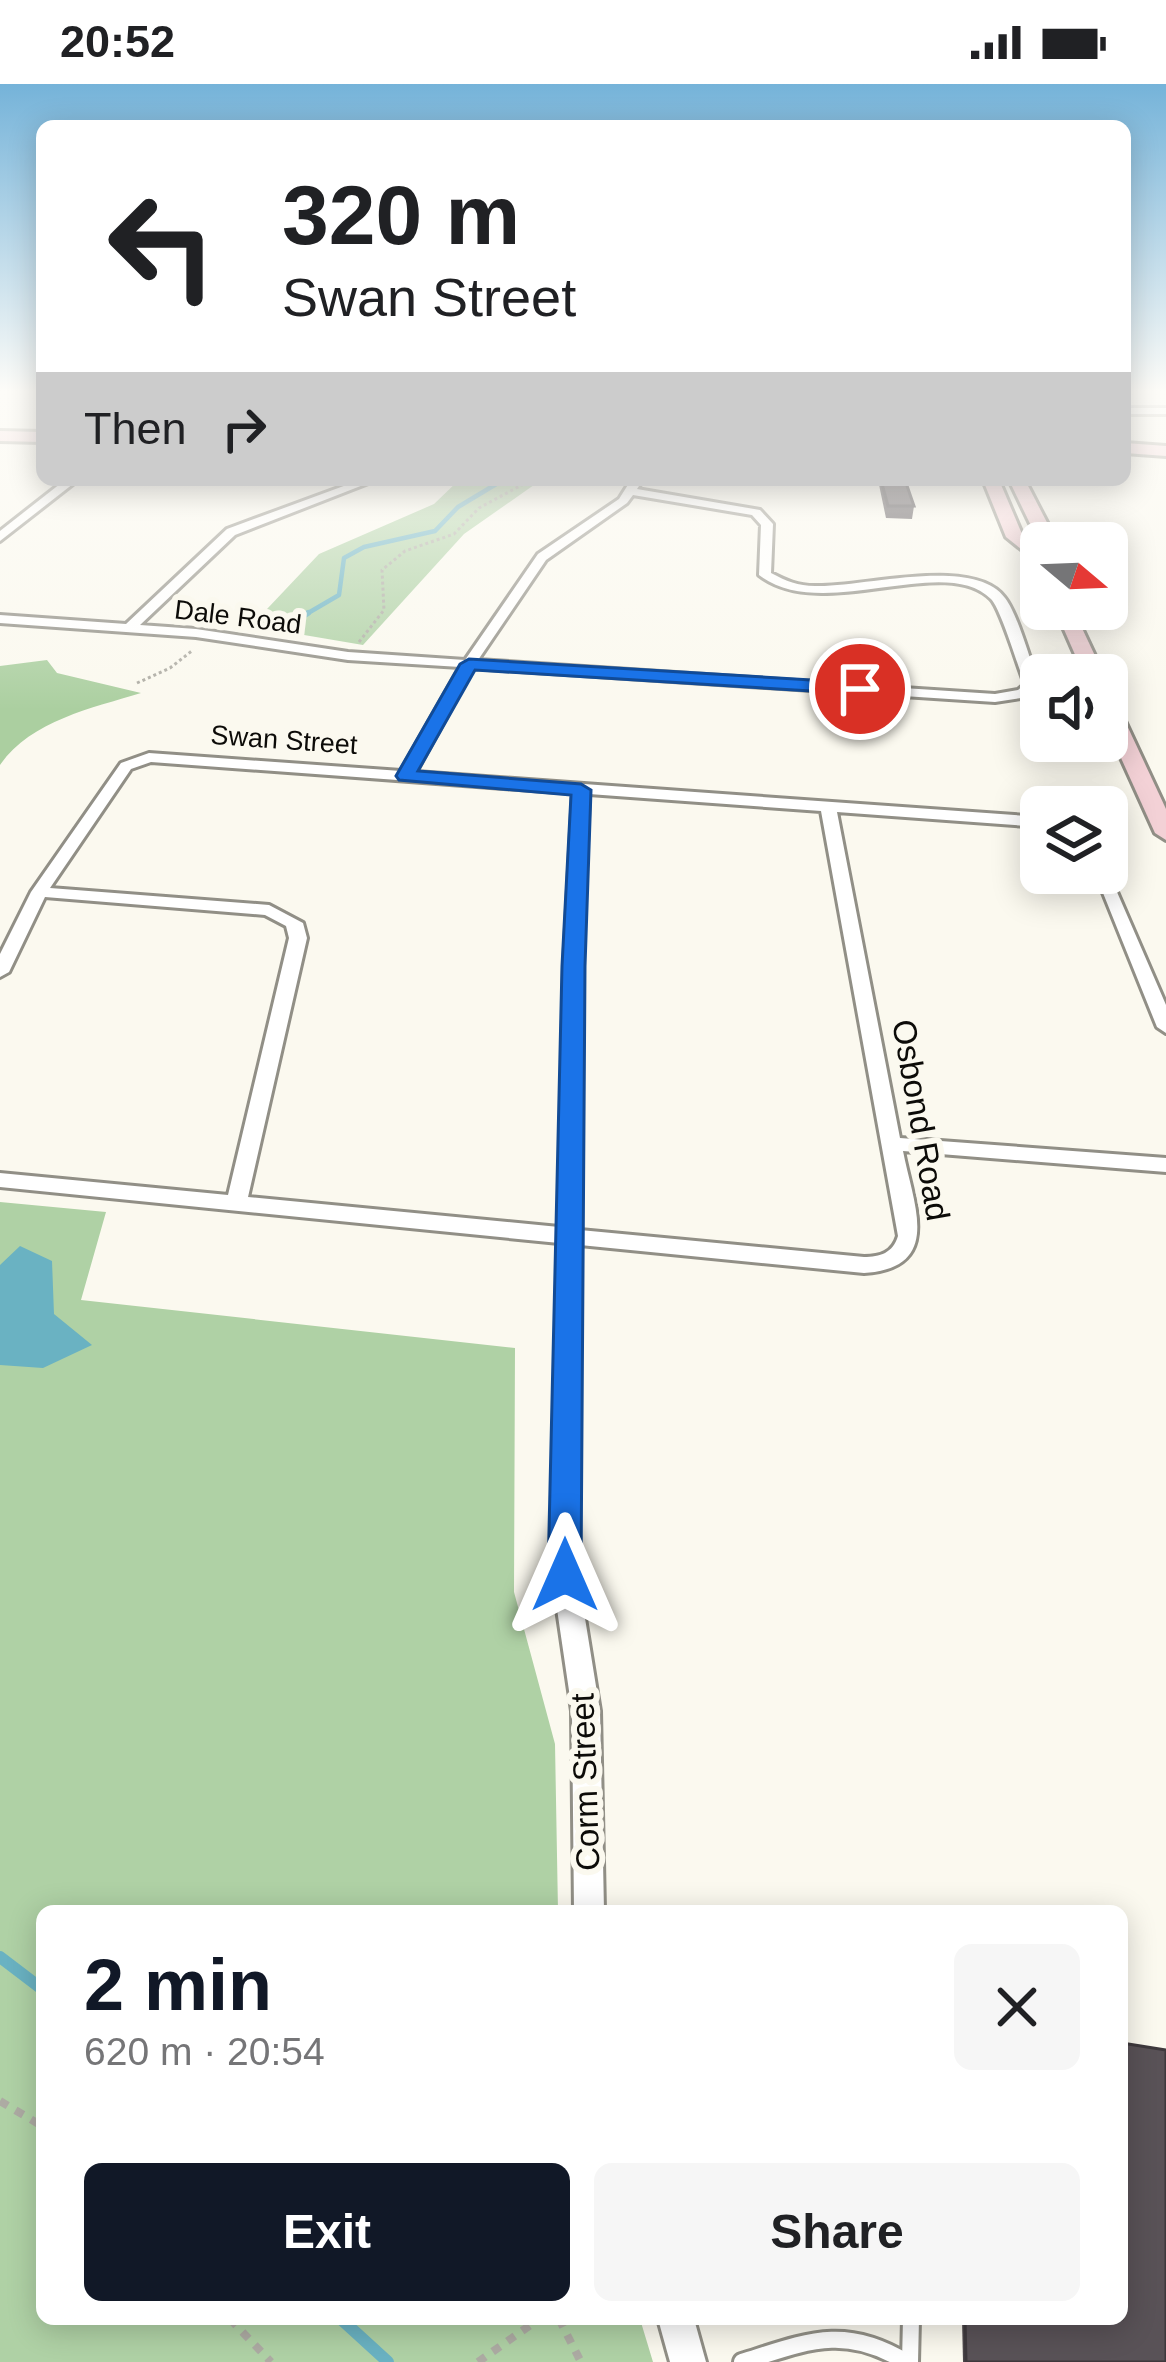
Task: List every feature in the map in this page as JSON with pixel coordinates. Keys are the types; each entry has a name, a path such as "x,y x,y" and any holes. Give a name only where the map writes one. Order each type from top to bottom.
{"main road":[{"path":"999,498 1020,541"},
{"path":"1128,750 1166,833"}],"street":[{"path":"0,537 49,498"},
{"path":"128,628 231,532 321,498"},
{"path":"406,776 469,664 542,557 619,498"},
{"name":"Dale Road","path":"0,619 212,636 348,656 995,698 1022,694 1032,685 992,590 960,582 813,590 784,585 765,574 767,524 756,512 692,498"},
{"name":"Swan Street","path":"0,971 39,892 125,766 143,758 1020,820"},
{"name":"Corm Street","path":"581,790 565,1575 586,1711 589,1905"},
{"name":"Osbond Road","path":"569,1235 864,1265 885,1263 902,1253 909,1238 894,1144 828,806"},
{"path":"39,892 268,910 285,915 297,927 236,1205"},
{"path":"1112,894 1166,1028"},
{"path":"894,1144 1166,1165"},
{"path":"0,1180 569,1235"},
{"path":"678,2325 688,2362"}],"lane":[{"path":"908,2362 911,2325"},
{"path":"742,2362 833,2336 877,2341 908,2362"}],"path":[{"path":"348,656 384,610 382,570 406,551 454,534 479,508 497,498"},
{"path":"137,683 170,668 212,636"},
{"path":"0,2101 36,2122"},
{"path":"236,2325 271,2362"},
{"path":"478,2362 530,2325"},
{"path":"562,2325 581,2362"}],"green space":[{"path":"440,498 515,498 464,534 363,645 251,626 319,554"},
{"path":"47,660 57,673 141,693 45,727 0,765 0,666"},
{"path":"0,1202 106,1212 81,1300 515,1348 514,1592 555,1744 558,1905 36,1905 36,2325 642,2325 653,2362 0,2362"}],"water":[{"path":"20,1246 52,1261 54,1314 92,1345 43,1368 0,1365 0,1265"}],"building":[{"path":"886,498 911,498 914,506 888,506"},
{"path":"1128,2044 1166,2050 1166,2362 966,2362 965,2325 1128,2325"}],"waterway":[{"path":"305,615 339,595 344,558 364,547 435,531 472,498"},
{"path":"295,621 305,615"},
{"path":"0,1957 36,1984"},
{"path":"348,2325 388,2362"}],"route":[{"path":"565,1575 573,966 581,790 406,776 469,664 860,689"}]}
